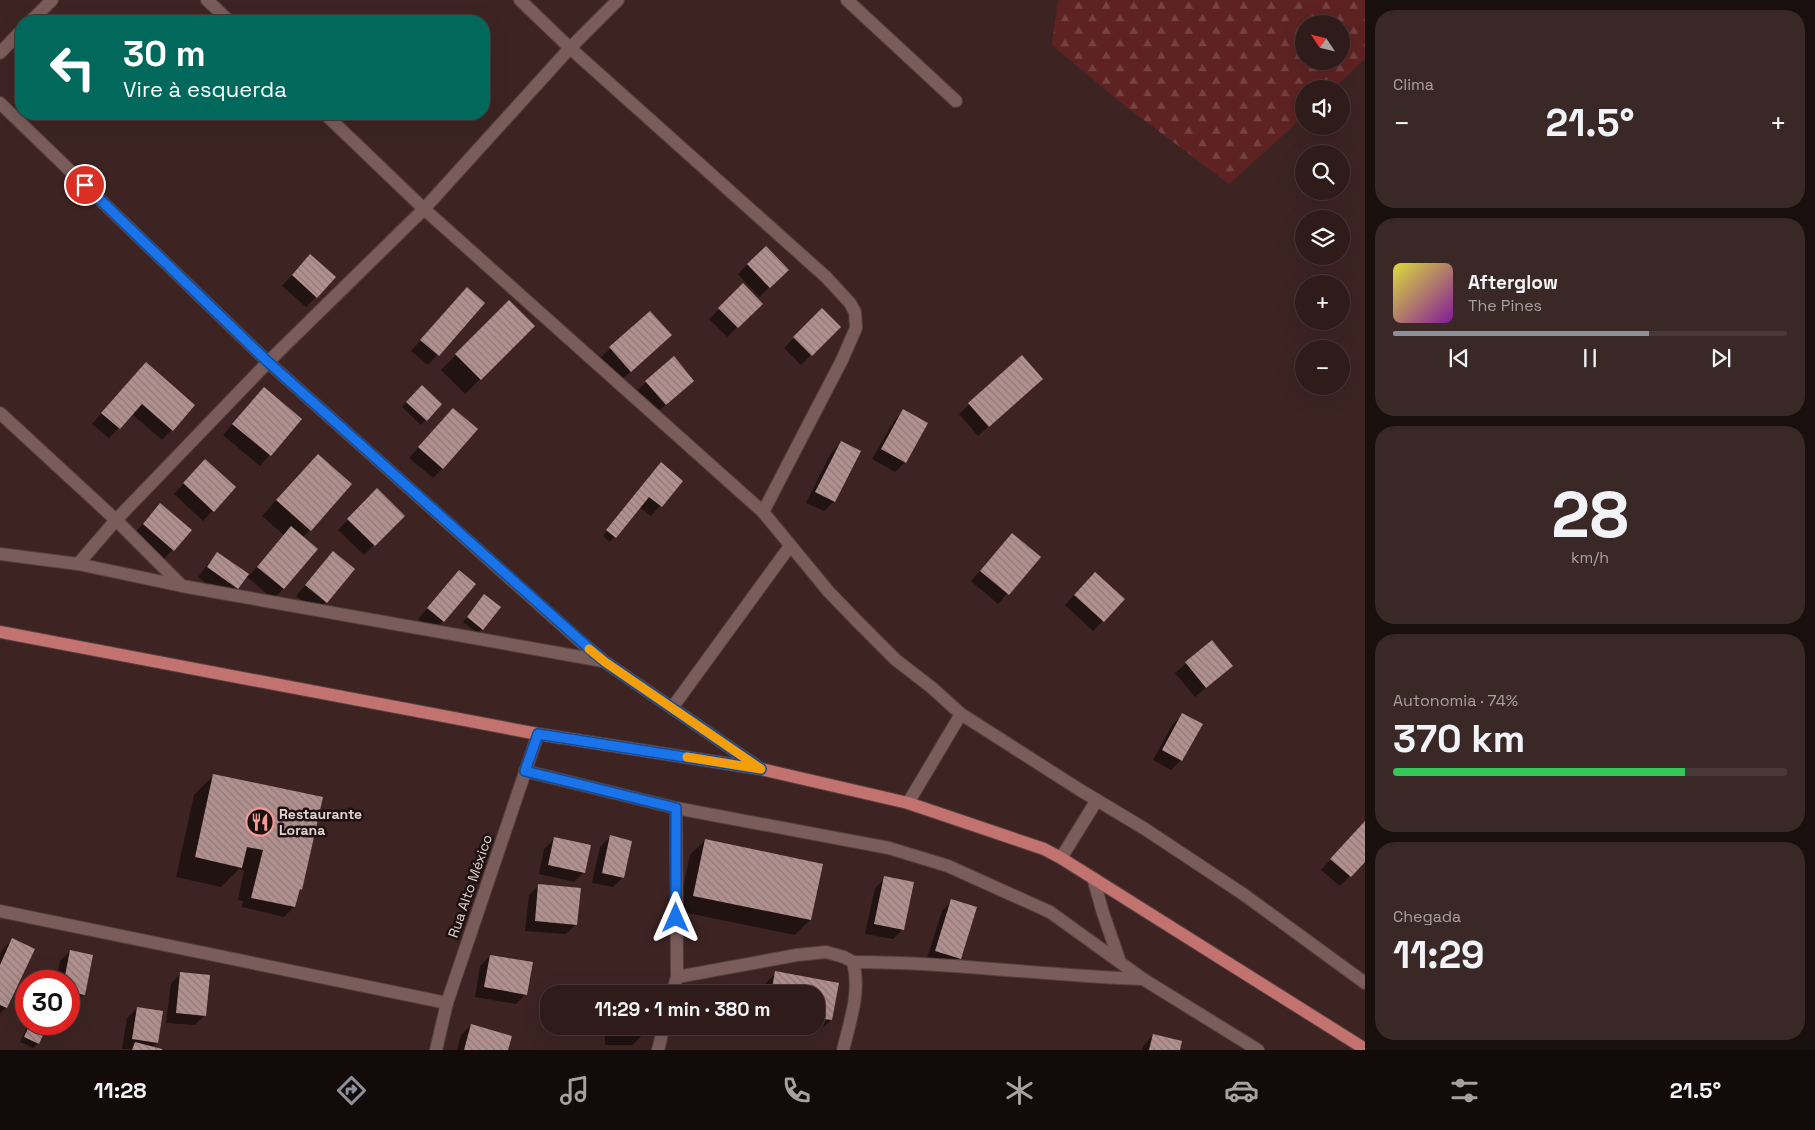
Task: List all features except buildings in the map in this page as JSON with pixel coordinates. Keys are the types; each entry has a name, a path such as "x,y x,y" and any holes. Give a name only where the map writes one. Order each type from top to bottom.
{"main road":[{"path":"0,632 538,734 761,769 908,803 1044,850 1061,858 1365,1049"}],"street":[{"path":"37,15 52,0"},
{"path":"207,0 223,15"},
{"path":"520,0 570,48 826,277 850,303 855,312 856,328 842,360 763,512"},
{"path":"78,564 116,520 268,362 424,209 570,48 618,0"},
{"path":"848,0 956,100"},
{"path":"0,53 15,38"},
{"path":"0,103 15,117"},
{"path":"18,120 268,362 567,629 605,662 761,769"},
{"path":"331,120 424,209 763,512 829,592 896,660 931,687 961,714 1145,829 1243,894 1365,983"},
{"path":"0,413 116,520 182,586"},
{"path":"672,708 790,546"},
{"path":"0,554 78,564 182,586 605,662"},
{"path":"908,803 961,714"},
{"name":"Rua Alto México","path":"436,1050 447,1002 538,734"},
{"path":"525,771 676,808 889,848 948,866 1050,912 1143,979 1258,1050"},
{"path":"1061,858 1097,800"},
{"path":"674,985 676,977 676,808"},
{"path":"1093,878 1120,962"},
{"path":"0,911 447,1002"},
{"path":"676,977 797,954 826,952 844,957 852,962 959,965 1094,977 1143,979"},
{"path":"843,1050 856,991 855,971 852,962"},
{"path":"658,1050 662,1035"}],"green space":[{"path":"1058,0 1365,0 1365,59 1343,80 1295,80 1295,124 1229,184 1124,105 1052,45"}],"slow traffic":[{"path":"589,649 605,662 761,769 687,757"}],"place":[{"name":"Restaurante Lorana","path":"260,822"}],"route":[{"path":"85,185 268,362 605,662 761,769 538,734 525,771 676,808 676,918"}]}
